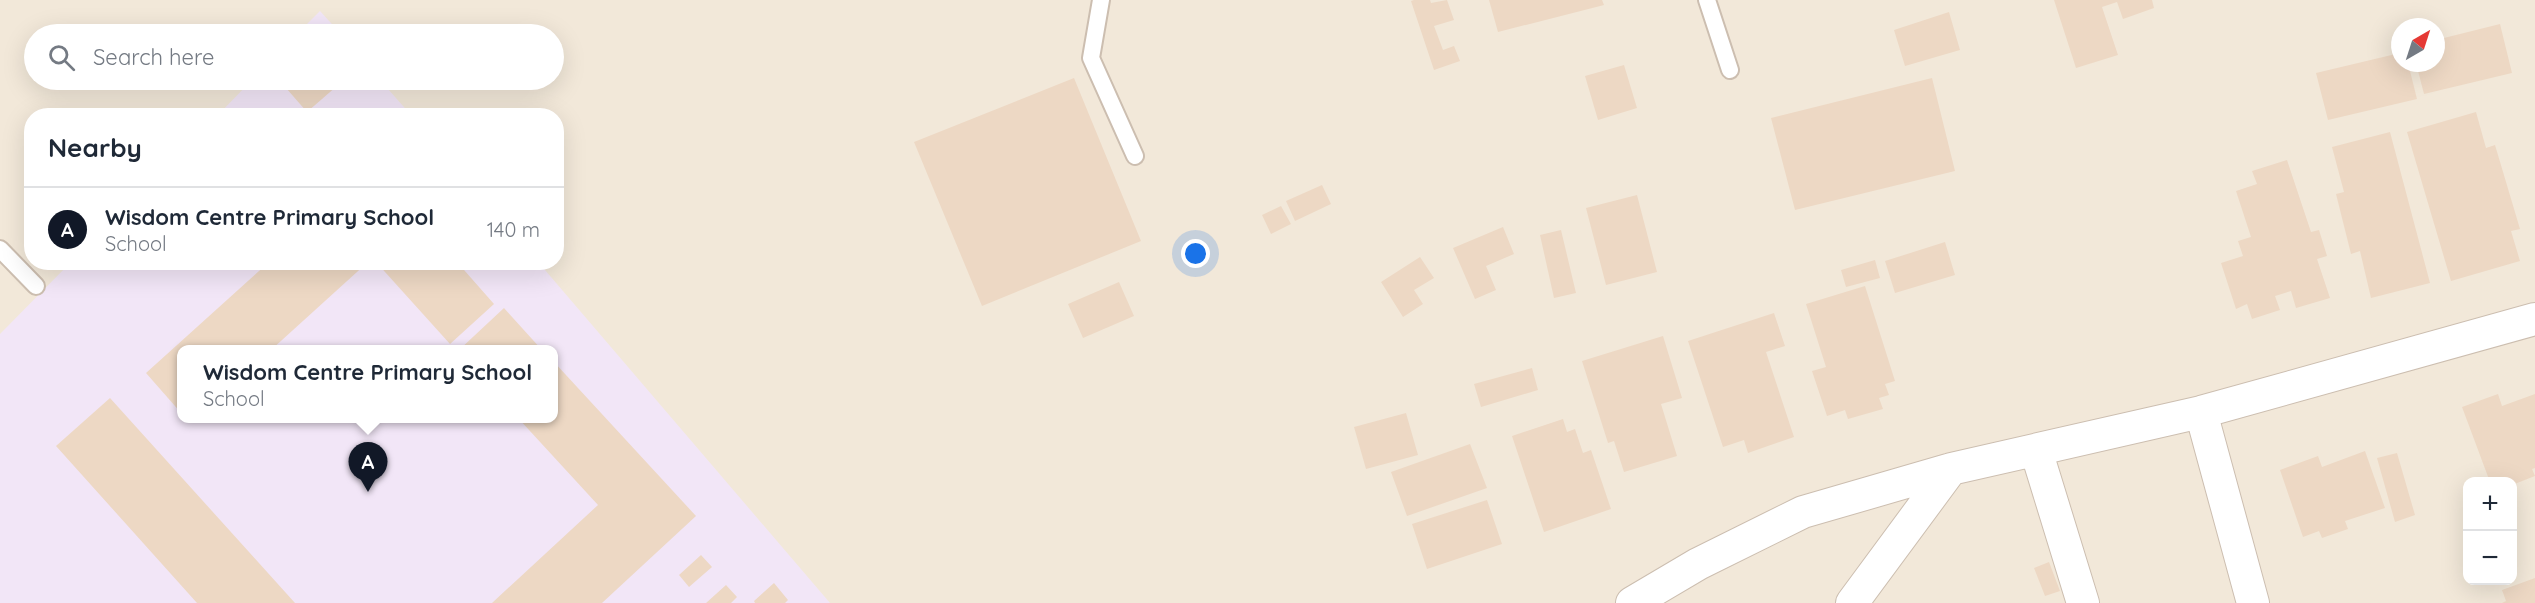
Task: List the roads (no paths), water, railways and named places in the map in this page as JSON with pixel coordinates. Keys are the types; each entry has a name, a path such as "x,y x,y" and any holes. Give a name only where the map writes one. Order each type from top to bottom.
{"street":[{"path":"1632,603 1698,564 1803,512 1951,469 2201,412 2535,318"},
{"path":"2201,412 2253,603"},
{"path":"2036,450 2083,603"},
{"path":"1852,603 1951,469"}],"lane":[{"path":"1101,0 1091,58 1136,156"},
{"path":"1707,0 1730,70"},
{"path":"0,249 36,286"}],"place":[{"name":"Wisdom Centre Primary School","path":"368,492"}]}
